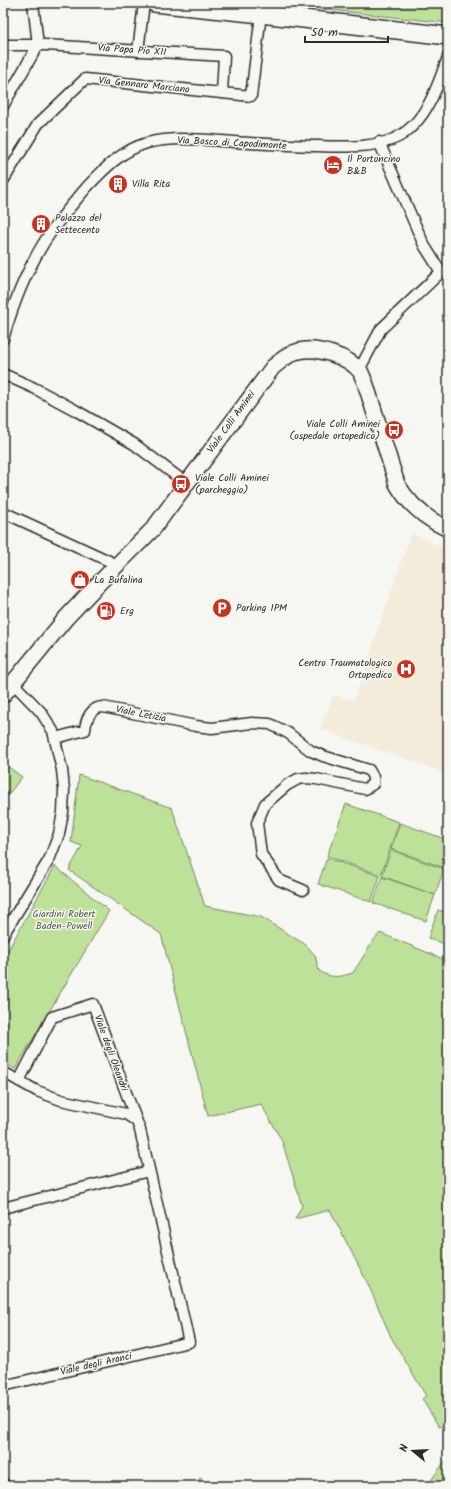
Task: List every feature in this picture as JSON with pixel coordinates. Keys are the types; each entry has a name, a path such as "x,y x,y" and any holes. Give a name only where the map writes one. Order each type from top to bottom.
{"main road":[{"path":"154,3 448,36"},
{"name":"Viale Colli Aminei","path":"7,688 66,618 153,529 273,367 285,357 298,351 310,349 337,356 359,370"},
{"path":"359,370 365,382 397,484 412,506 423,515 448,529"}],"street":[{"path":"3,106 38,44 33,3"},
{"path":"138,51 144,3"},
{"name":"Via Gennaro Marciano","path":"3,181 38,124 85,79 251,96 261,14"},
{"name":"Via Papa Pio XII","path":"3,45 38,44 224,56 222,93"},
{"name":"Via Bosco di Capodimonte","path":"3,339 8,321 24,282 52,230 97,176 119,156 131,148 147,143 179,140 342,147 393,140 414,126 423,114 437,89 448,57"},
{"path":"359,370 381,329 444,273 424,245 379,142"},
{"path":"3,374 34,388 134,444 182,480"},
{"path":"3,512 109,561"},
{"path":"3,935 49,860 59,834 63,812 64,790 56,738 50,726 41,712 7,688"},
{"name":"Viale Letizia","path":"56,738 85,730 88,717 95,708 99,707 212,728 252,723 270,724 288,733 311,751 370,770 373,777 373,784 365,789 316,779 298,779 287,785 265,804 257,823 261,854 279,880 303,890"},
{"name":"Viale degli Oleandri","path":"19,1082 52,1017 93,1004 140,1130 189,1342"},
{"path":"3,1072 37,1091 61,1100 126,1114 135,1120"},
{"path":"3,1208 149,1171"},
{"name":"Viale degli Aranci","path":"3,1386 189,1342"}],"shaded area":[{"name":"Centro Traumatologico Ortopedico","path":"411,533 440,546 448,547 448,774 320,729 333,695 354,700"}],"green space":[{"path":"266,3 448,3 448,23"},
{"path":"3,763 22,777 3,801"},
{"path":"79,775 172,808 205,906 261,917 306,945 315,955 319,971 324,974 344,976 353,973 373,941 380,933 448,961 448,1435 442,1426 439,1427 422,1399 426,1396 391,1337 369,1286 330,1210 295,1219 302,1206 282,1141 261,1104 208,1116 161,934 69,870 82,846 71,842"},
{"path":"346,804 399,822 381,875 327,856"},
{"path":"400,823 448,840 448,859 445,868 391,849"},
{"path":"391,850 444,869 435,895 382,876"},
{"path":"327,858 380,876 371,902 318,884"},
{"name":"Giardini Robert Baden-Powell","path":"55,866 109,911 15,1069 3,1062 3,959"},
{"path":"382,877 435,895 426,921 373,903"},
{"path":"438,910 448,913 448,945 428,938"},
{"path":"448,1457 448,1486 427,1486"},
{"path":"200,1478 212,1486 195,1486"}],"place":[{"name":"Il Portoncino B&B","path":"333,165"},
{"name":"Villa Rita","path":"118,184"},
{"name":"Palazzo del Settecento","path":"41,224"},
{"name":"Viale Colli Aminei (ospedale ortopedico)","path":"394,430"},
{"name":"Viale Colli Aminei (parcheggio)","path":"181,484"},
{"name":"La Bufalina","path":"80,580"},
{"name":"Parking IPM","path":"222,608"},
{"name":"Erg","path":"106,611"},
{"name":"Centro Traumatologico Ortopedico","path":"406,669"}]}
